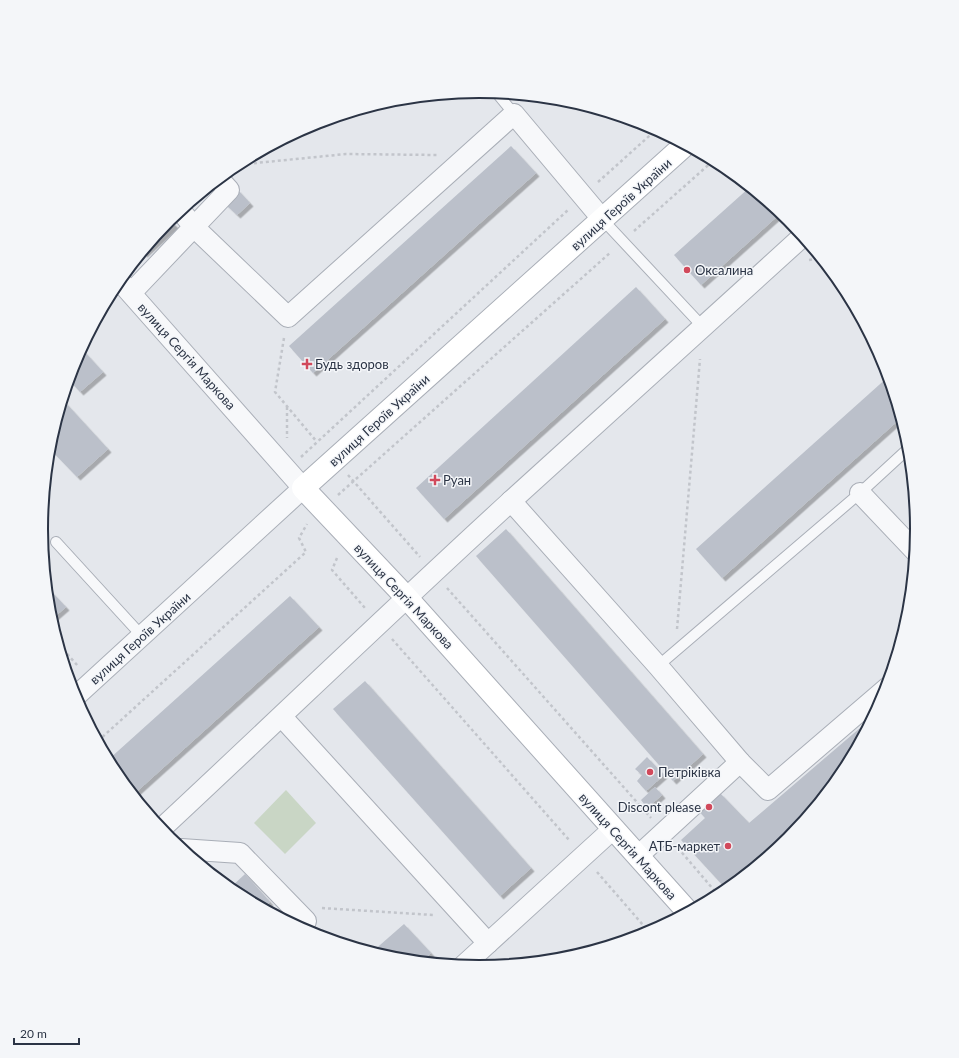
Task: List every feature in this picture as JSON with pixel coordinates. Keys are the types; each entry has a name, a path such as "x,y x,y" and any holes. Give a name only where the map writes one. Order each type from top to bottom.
{"street":[{"path":"184,215 195,228 288,316 514,114 603,220"},
{"name":"вулиця Героїв України","path":"80,692 303,488 682,148"},
{"path":"125,287 195,228 229,190 223,183"},
{"path":"165,825 282,717 433,572 799,239"},
{"name":"вулиця Сергія Маркова","path":"125,287 303,488 315,516 406,597 685,908"},
{"path":"860,493 910,546"},
{"path":"511,501 658,666 740,762 768,790 877,696"},
{"path":"282,717 488,943"},
{"path":"638,856 740,762"},
{"path":"470,960 613,829"},
{"path":"191,850 240,853 306,921 304,923"}],"lane":[{"path":"501,98 514,114"},
{"path":"603,220 703,327"},
{"path":"658,666 860,493 904,452"},
{"path":"56,542 142,636"}],"path":[{"path":"288,470 652,133"},
{"path":"250,164 346,154 468,155"},
{"path":"102,738 306,552 299,538 315,516 709,164"},
{"path":"288,316 274,392 317,442"},
{"path":"675,651 703,327"},
{"path":"345,472 715,891"},
{"path":"303,518 315,516"},
{"path":"312,529 315,516"},
{"path":"333,553 338,559 332,570 645,928"},
{"path":"67,653 77,664"},
{"path":"72,669 82,659"},
{"path":"291,906 464,917"}],"green space":[{"path":"286,790 316,823 285,854 254,823"}],"building":[{"path":"511,146 536,173 313,373 289,346"},
{"path":"237,189 250,203 237,215 223,202"},
{"path":"746,190 777,217 701,285 674,255"},
{"path":"174,224 175,225 157,241"},
{"path":"636,287 665,319 444,519 416,488"},
{"path":"86,353 103,372 80,392 73,384"},
{"path":"884,380 897,421 722,578 696,549"},
{"path":"67,404 108,449 77,477 55,454"},
{"path":"506,529 703,754 673,781 476,556"},
{"path":"53,594 66,607 57,615"},
{"path":"290,596 319,627 137,792 113,756"},
{"path":"365,681 531,868 500,896 333,709"},
{"path":"865,724 838,769 804,814 764,853 723,885 681,840 705,818 698,810 720,793 749,823"},
{"name":"Петріківка","path":"647,757 664,775 646,791 637,781 642,775 635,769"},
{"name":"Петріківка","path":"655,787 662,795 647,808 641,800"},
{"path":"245,874 270,902 267,905 234,884"},
{"path":"404,924 431,953 427,957 377,948"}],"place":[{"name":"Оксалина","path":"687,270"},
{"name":"Будь здоров","path":"307,364"},
{"name":"Руан","path":"435,480"},
{"name":"Петріківка","path":"650,772"},
{"name":"Discont please","path":"709,807"},
{"name":"АТБ-маркет","path":"728,846"}]}
